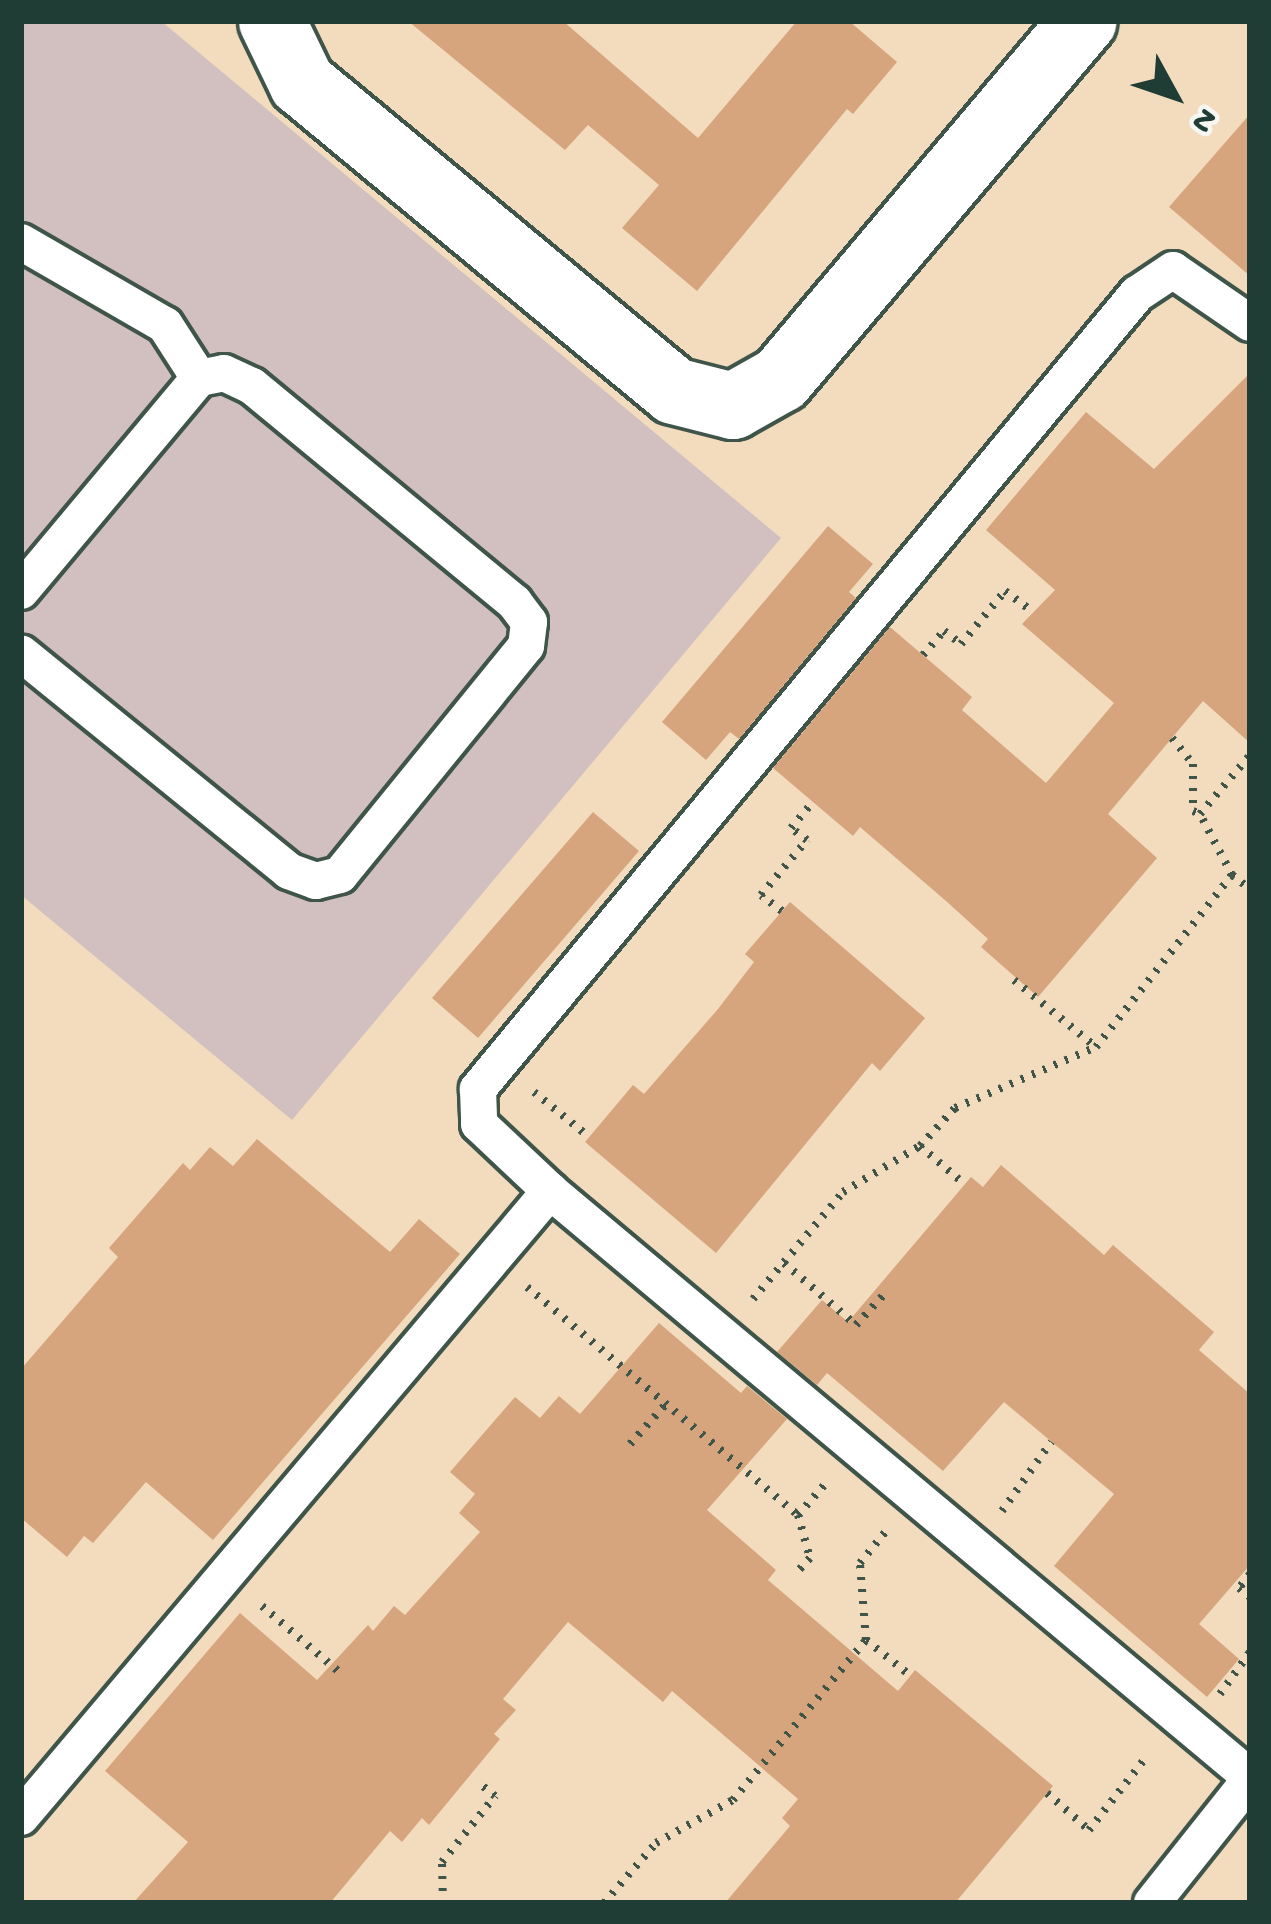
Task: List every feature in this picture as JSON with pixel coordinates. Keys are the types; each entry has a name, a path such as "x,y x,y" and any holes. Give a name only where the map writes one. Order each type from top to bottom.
{"street":[{"path":"272,21 302,83 674,392 733,406 781,379 1084,21"}],"lane":[{"path":"21,242 166,325 199,378"},
{"path":"1152,1903 1250,1778 550,1191 479,1124 478,1089 1137,294 1173,270 1250,323"},
{"path":"21,591 199,378 224,374 269,401 514,602 529,622 526,646 340,875 316,881 289,871 21,652"},
{"path":"21,1817 550,1191"}],"path":[{"path":"923,655 944,631 961,644 1005,591 1033,612"},
{"path":"1172,738 1193,764 1193,811 1201,814 1232,875 1250,890"},
{"path":"1201,814 1250,755"},
{"path":"782,911 761,895 807,840 791,827 813,802"},
{"path":"722,1335 844,1192 920,1146 955,1108 1096,1048 1232,875"},
{"path":"1014,980 1096,1048"},
{"path":"499,1064 589,1137"},
{"path":"920,1146 962,1182"},
{"path":"493,1259 798,1515 810,1558 799,1570"},
{"path":"784,1263 856,1325 888,1290"},
{"path":"630,1444 666,1404"},
{"path":"972,1545 1051,1442"},
{"path":"798,1515 833,1475 848,1488"},
{"path":"604,1903 656,1843 733,1800 866,1640 860,1563 891,1526 877,1513"},
{"path":"1250,1574 1239,1588 1250,1598"},
{"path":"225,1575 338,1671"},
{"path":"866,1640 910,1676"},
{"path":"1047,1793 1089,1829 1178,1718"},
{"path":"443,1903 442,1862 495,1796 478,1782"}],"shaded area":[{"path":"21,21 161,21 781,538 292,1120 21,895"}],"building":[{"path":"408,21 563,21 698,138 797,21 849,21 897,62 853,114 847,109 697,291 622,228 659,185 588,125 565,150"},
{"path":"1250,114 1250,276 1169,207"},
{"path":"1250,373 1250,743 1203,701 1108,814 1157,858 1038,997 981,947 988,939 946,901 860,827 853,836 773,768 890,627 972,697 962,710 1046,783 1114,703 1022,624 1055,590 986,530 1086,412 1154,469"},
{"path":"828,526 873,564 849,592 856,598 739,739 730,732 706,760 662,722"},
{"path":"593,812 639,851 478,1038 432,998"},
{"path":"790,902 925,1018 880,1071 872,1063 716,1253 585,1142 633,1085 644,1094 718,1009 754,962 745,954"},
{"path":"257,1139 390,1252 419,1219 460,1254 213,1540 146,1482 93,1543 84,1536 67,1557 21,1518 21,1369 118,1257 109,1248 183,1163 190,1170 210,1147 233,1166"},
{"path":"1001,1165 1104,1255 1113,1245 1214,1332 1199,1350 1250,1394 1250,1565 1199,1624 1239,1659 1207,1697 1054,1566 1114,1494 1004,1402 943,1471 827,1373 817,1385 777,1352 822,1300 848,1322 971,1177 983,1187"},
{"path":"659,1323 741,1393 747,1386 787,1419 707,1510 776,1570 768,1580 898,1691 915,1670 1053,1786 955,1903 725,1903 790,1826 782,1818 798,1799 672,1691 663,1702 568,1622 503,1699 516,1710 494,1734 500,1739 429,1825 422,1818 402,1842 390,1831 330,1903 133,1903 188,1842 105,1771 240,1613 317,1680 368,1625 373,1631 394,1606 405,1615 480,1532 459,1513 475,1494 450,1472 515,1397 540,1418 559,1396 580,1414"}]}
